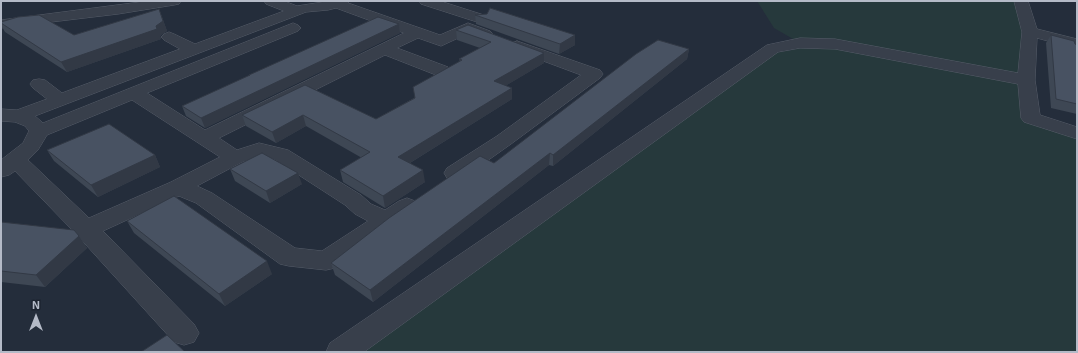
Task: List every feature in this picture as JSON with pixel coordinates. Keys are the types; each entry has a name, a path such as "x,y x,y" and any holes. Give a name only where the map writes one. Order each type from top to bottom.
{"street":[{"path":"1,24 118,10 174,1"},
{"path":"271,1 297,11"},
{"path":"426,1 482,19"},
{"path":"1021,1 1030,32 1026,80 1031,118 1077,133"},
{"path":"184,333 86,229 9,165 31,146 39,132 328,14 335,4"},
{"path":"10,115 60,101 297,11 335,4 441,40 468,28 594,74 504,140 326,261 288,257 204,198 179,187"},
{"path":"204,138 418,32"},
{"path":"1030,32 1077,44"},
{"path":"169,37 194,50"},
{"path":"341,352 773,48 800,43 835,44 1026,80"},
{"path":"384,49 442,71"},
{"path":"38,84 60,101"},
{"path":"134,93 235,158"},
{"path":"10,115 32,122 39,132"},
{"path":"86,229 179,187 235,158 259,149 281,154 363,208 387,220"}],"shaded area":[{"path":"757,1 1021,1 1026,80 800,43 774,28"},
{"path":"802,48 837,49 1028,85 1034,123 1077,137 1077,352 356,352 775,53"}],"building":[{"path":"490,8 575,35 560,44 475,15 487,14"},
{"path":"159,9 163,21 156,26 157,29 61,62 1,23 18,17 39,15 74,35"},
{"path":"378,17 399,24 201,118 182,106 249,75"},
{"path":"468,25 544,53 494,81 512,88 398,157 423,170 383,196 340,170 370,152 303,115 272,132 242,115 305,85 376,119 415,98 413,87 462,60 459,59 491,42 456,30"},
{"path":"1051,35 1074,41 1077,45 1077,104 1056,99"},
{"path":"658,40 689,49 553,155 550,153 370,290 331,263 389,218 480,156 494,163 636,54"},
{"path":"109,124 155,155 91,185 47,150"},
{"path":"262,153 298,173 266,191 230,169"},
{"path":"174,196 267,261 219,294 127,221"},
{"path":"1,222 74,230 79,236 36,275 1,271"},
{"path":"167,335 185,352 141,352"}]}
